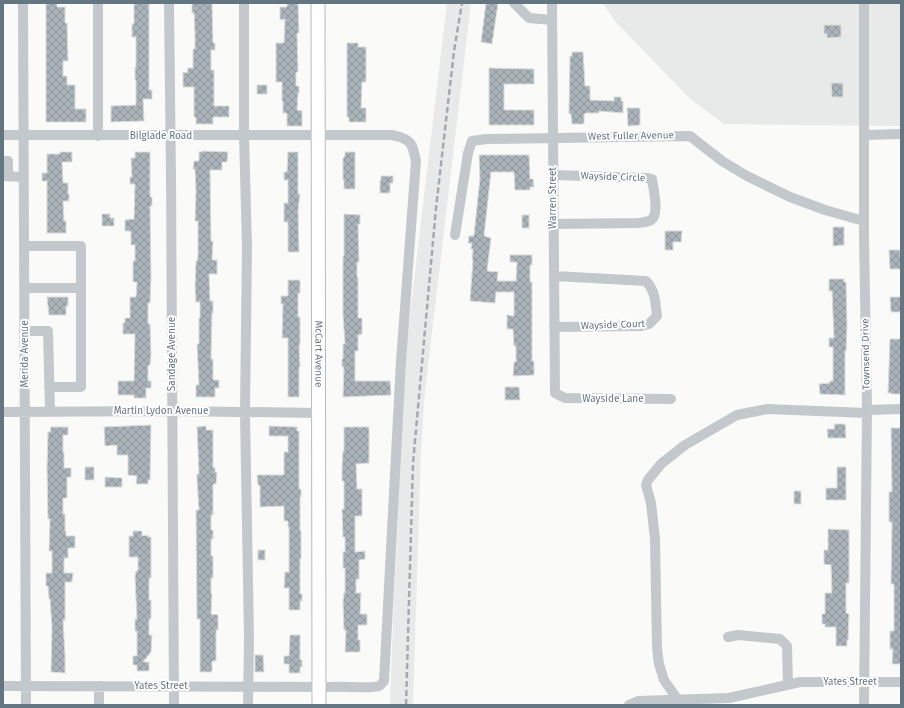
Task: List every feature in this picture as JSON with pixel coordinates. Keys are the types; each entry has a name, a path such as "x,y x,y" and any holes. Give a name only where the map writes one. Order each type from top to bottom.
{"main road":[{"name":"McCart Avenue","path":"318,3 319,705"}],"street":[{"name":"Merida Avenue","path":"23,3 26,705"},
{"path":"98,3 98,136"},
{"name":"Sandage Avenue","path":"169,3 174,705"},
{"path":"244,3 244,136 247,247 246,412 248,705"},
{"path":"514,3 529,18 552,20"},
{"name":"Warren Street","path":"552,3 555,392"},
{"name":"Townsend Drive","path":"864,3 864,221 867,412 864,705"},
{"path":"864,135 901,134"},
{"name":"Bilglade Road","path":"3,136 392,135 405,138 413,146 416,161 400,369 384,681 379,686 370,687 319,687"},
{"name":"West Fuller Avenue","path":"455,235 468,153 472,141 486,139 690,136 722,161 790,198 864,221"},
{"path":"3,161 8,161 5,176 24,177"},
{"name":"Wayside Circle","path":"553,175 652,179 656,205 654,217 651,220 639,223 553,224"},
{"path":"24,246 81,246 81,387 49,387"},
{"name":"Wayside Court","path":"554,276 646,280 651,286 655,295 658,316 649,324 641,326 554,327"},
{"path":"24,288 81,288"},
{"path":"24,331 48,331 50,411"},
{"name":"Wayside Lane","path":"555,392 565,398 671,399"},
{"path":"678,700 664,680 659,664 657,648 655,539 651,503 646,485 648,480 661,464 685,445 737,415 767,409 867,412 901,409"},
{"name":"Martin Lydon Avenue","path":"3,412 172,411 318,413"},
{"path":"728,637 738,635 780,639 787,646 788,685"},
{"name":"Yates Street","path":"629,705 638,701 678,700 689,702 707,702 800,682 901,682"},
{"name":"Yates Street","path":"3,686 319,687"},
{"path":"99,686 99,705"}],"shaded area":[{"path":"447,3 471,3 425,391 421,449 413,705 390,705 401,420 407,339"},
{"path":"603,3 901,3 901,126 724,124 690,99 614,20"}],"building":[{"path":"46,3 57,3 57,7 65,7 68,61 63,61 63,76 67,76 67,85 75,85 75,109 86,109 86,122 46,122"},
{"path":"212,3 213,43 215,43 215,50 211,50 211,70 214,70 214,106 229,106 229,117 213,117 213,124 196,124 196,117 194,117 194,87 183,87 183,72 187,73 188,68 193,68 195,34 192,4"},
{"path":"287,3 298,3 299,33 297,33 298,72 296,72 296,86 299,86 297,110 302,111 302,126 287,126 287,113 283,113 282,82 276,82 276,43 284,43 285,19 280,20 280,7 287,7"},
{"path":"486,3 498,3 492,44 481,42"},
{"path":"134,4 149,4 149,90 152,90 152,99 143,99 144,121 111,122 111,106 136,105 136,37 132,37 132,24 134,24"},
{"path":"824,25 841,25 841,37 827,38 827,34 824,34"},
{"path":"347,43 358,43 358,47 366,47 366,82 362,82 361,108 366,108 366,122 349,122 349,117 347,117"},
{"path":"572,52 583,52 585,86 590,86 590,100 614,101 614,97 621,97 621,101 623,101 623,113 599,111 599,113 586,113 584,114 584,124 572,124 569,108 570,56 572,56"},
{"path":"489,68 534,69 534,84 504,84 504,110 534,110 534,125 489,125"},
{"path":"831,83 843,83 843,97 832,97"},
{"path":"257,85 267,85 267,94 257,94"},
{"path":"627,108 640,108 640,125 628,126"},
{"path":"60,152 72,152 72,162 62,162 63,183 68,183 69,194 69,201 63,201 66,233 47,233 47,181 42,181 42,173 47,173 47,154 60,154"},
{"path":"135,152 150,152 150,197 152,197 152,206 150,206 151,276 150,303 148,303 148,324 150,324 151,355 150,365 148,365 148,381 151,381 151,388 146,388 146,398 134,398 134,395 118,395 118,381 134,381 135,334 123,334 123,323 125,323 125,318 130,318 130,297 136,297 137,282 133,282 135,245 131,245 131,232 125,231 125,220 134,219 135,184 130,184 130,177 132,177 131,158 135,158"},
{"path":"199,152 228,152 227,162 222,162 222,170 210,170 211,241 213,241 212,260 217,260 217,274 209,274 210,301 213,301 211,359 213,359 213,380 219,380 219,388 215,388 215,397 196,397 196,385 199,385 197,344 199,344 200,302 196,302 195,288 196,261 198,256 198,221 195,221 196,191 195,169 193,169 194,161 199,161"},
{"path":"288,152 298,152 298,194 300,194 298,210 299,252 288,252 288,222 284,222 284,203 288,203 288,180 284,180 284,172 287,172"},
{"path":"345,152 355,152 355,189 344,189 343,158 345,156"},
{"path":"479,155 529,155 530,179 533,179 534,187 530,187 530,190 515,190 514,172 491,172 484,236 491,238 487,271 498,272 497,281 516,281 517,262 510,262 510,255 532,255 532,265 530,265 530,282 532,282 532,361 534,361 534,375 513,376 514,362 516,362 516,346 514,346 513,329 507,329 507,315 514,316 514,292 496,292 495,303 470,301 473,249 471,249 472,243 468,243 469,236 474,235 480,178"},
{"path":"381,176 393,176 393,183 390,183 390,193 380,193"},
{"path":"102,214 110,214 110,218 114,218 114,226 102,226"},
{"path":"344,214 360,215 360,224 358,224 359,262 357,262 357,277 358,318 362,318 362,334 358,335 358,351 355,351 355,381 390,381 391,395 343,397 344,367 342,367 342,359 343,344 345,344 343,315"},
{"path":"522,215 529,215 529,228 522,228"},
{"path":"833,227 844,227 844,245 833,246"},
{"path":"665,231 682,231 681,242 673,242 673,250 665,250"},
{"path":"889,250 900,250 901,269 890,269"},
{"path":"829,279 844,279 844,282 846,282 847,326 845,351 845,395 820,394 819,384 830,383 830,381 833,381 833,347 829,347 829,338 834,338 832,291 829,291"},
{"path":"288,280 300,280 300,293 298,293 298,317 300,317 299,397 288,397 288,338 282,338 283,304 281,304 281,296 288,296"},
{"path":"47,297 68,297 66,315 49,315"},
{"path":"890,297 901,297 901,312 891,312"},
{"path":"890,339 901,339 901,394 888,393"},
{"path":"505,387 519,387 520,400 505,400"},
{"path":"834,424 845,424 846,438 828,438 827,429 835,429"},
{"path":"151,425 150,480 148,480 148,484 136,484 137,476 128,475 128,455 117,455 117,445 105,446 104,427"},
{"path":"206,426 206,430 213,430 213,468 215,468 215,472 217,473 216,484 213,484 213,515 211,515 211,530 213,530 213,539 211,539 211,556 213,556 213,578 211,578 211,614 218,615 218,630 216,630 216,661 212,661 212,672 200,672 200,619 197,619 196,510 199,510 197,474 199,474 197,427"},
{"path":"269,426 297,427 297,431 299,431 299,489 301,489 300,594 302,594 300,610 289,610 289,588 284,588 285,572 289,572 289,527 288,521 284,521 284,506 260,507 260,485 258,485 257,475 284,475 284,452 288,452 288,436 269,436"},
{"path":"51,427 68,427 68,435 63,435 63,452 64,468 71,468 71,477 67,477 67,498 63,498 63,514 65,514 66,536 75,536 75,548 68,548 68,558 64,558 64,573 73,573 72,582 65,582 65,620 63,620 65,673 51,672 52,627 50,599 48,586 46,586 46,573 52,573 52,551 49,551 50,519 48,519 47,468 48,432 50,432"},
{"path":"344,427 369,427 369,463 356,464 357,489 362,489 362,516 355,516 355,552 365,551 365,559 359,560 359,579 356,579 356,593 361,593 360,614 367,614 367,625 358,625 360,652 345,652 346,630 344,630 343,602 345,593 345,568 343,568 343,552 345,552 345,537 343,537 342,509 344,509 344,481 342,481 342,468"},
{"path":"891,428 901,428 901,664 892,664 893,649 890,649 890,631 894,631 894,584 891,584 892,522 889,522 889,492 892,492"},
{"path":"85,467 94,467 94,480 85,480"},
{"path":"837,467 846,467 846,500 826,500 826,488 837,488"},
{"path":"105,477 122,478 122,487 105,487"},
{"path":"794,491 801,491 801,504 794,504"},
{"path":"828,529 849,530 849,583 846,583 846,613 849,614 847,646 836,646 836,627 825,627 825,624 822,624 822,614 825,614 825,593 832,593 831,565 824,564 824,550 828,550"},
{"path":"133,531 142,531 142,536 148,535 148,537 151,537 151,578 149,578 149,600 151,600 151,619 149,619 149,635 152,635 151,652 143,662 149,662 149,671 137,671 137,665 133,665 133,656 137,656 137,631 135,631 135,619 137,619 135,577 136,571 138,571 138,557 129,557 129,536 133,536"},
{"path":"258,550 265,550 265,560 258,560"},
{"path":"290,635 300,635 300,660 302,660 302,667 300,667 300,673 289,673 289,664 284,664 284,656 289,656"},
{"path":"255,655 263,655 264,672 255,672"}],"railway":[{"path":"406,705 413,463 436,208 454,51 462,3"}]}
